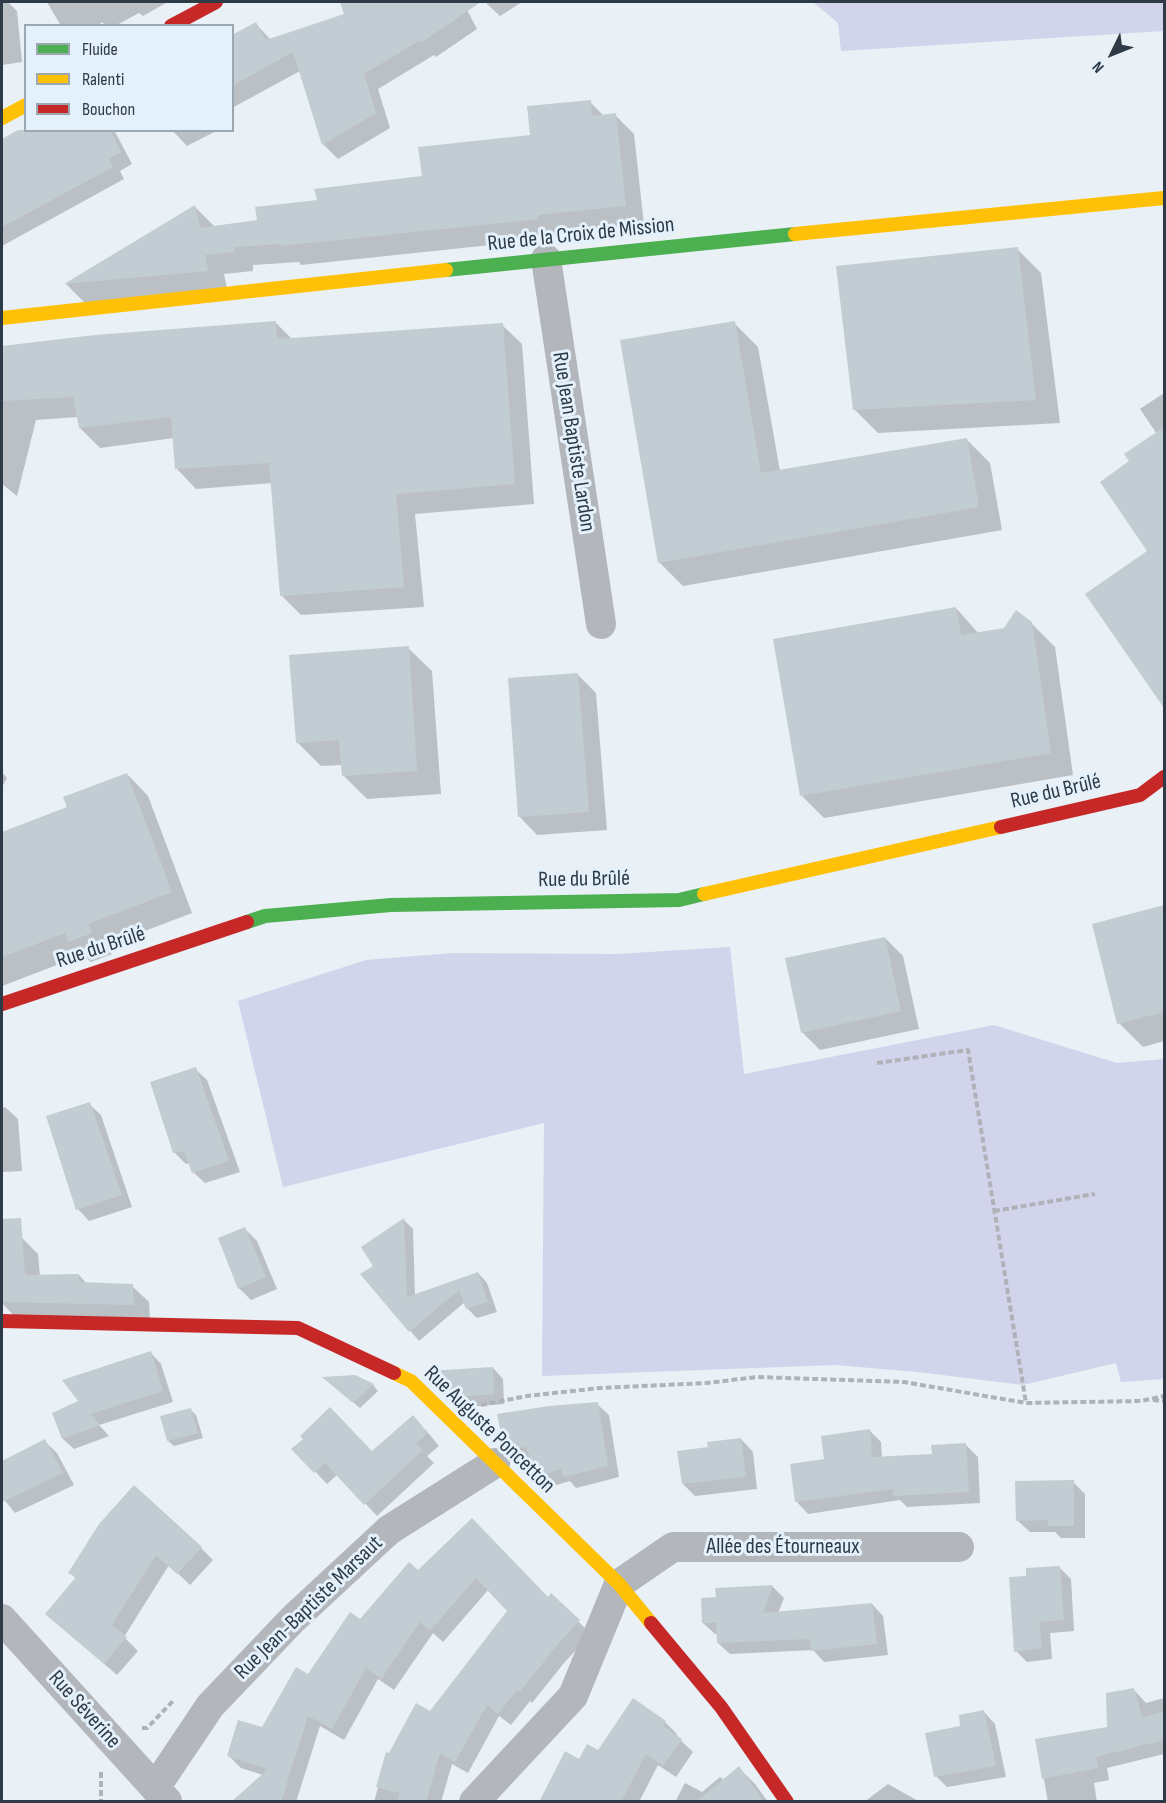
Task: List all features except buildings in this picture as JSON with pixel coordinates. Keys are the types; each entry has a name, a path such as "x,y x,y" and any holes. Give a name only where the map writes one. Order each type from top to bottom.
{"street":[{"path":"175,24 216,2"},
{"path":"2,118 24,106"},
{"name":"Rue de la Croix de Mission","path":"2,318 546,260 1164,198"},
{"name":"Rue Jean Baptiste Lardon","path":"546,260 601,624"},
{"name":"Rue du Brûlé","path":"2,1004 265,916 391,905 680,900 1140,795 1164,777"},
{"name":"Rue Auguste Poncetton","path":"2,1321 298,1328 411,1382 619,1584 722,1707 787,1802"},
{"name":"Rue Jean-Baptiste Marsaut","path":"161,1795 210,1706 293,1619 389,1530 495,1463"},
{"name":"Allée des Étourneaux","path":"619,1584 674,1547 959,1547"},
{"path":"474,1802 573,1696 619,1584"},
{"name":"Rue Séverine","path":"2,1619 161,1795"}],"path":[{"path":"877,1063 968,1050 1026,1403"},
{"path":"994,1211 1095,1194"},
{"path":"458,1427 460,1409 527,1396 600,1388 707,1383 757,1377 904,1382 1026,1403 1164,1401"},
{"path":"1152,1400 1164,1396"}],"shaded area":[{"path":"813,2 1164,2 1164,31 841,51 838,23"},
{"path":"730,947 744,1074 994,1025 1117,1063 1164,1059 1164,1379 1121,1382 1116,1363 1023,1385 918,1372 835,1365 542,1376 544,1123 283,1187 238,1001 366,960 453,953 617,954"}],"traffic: fast":[{"path":"446,270 795,234"},
{"path":"247,922 265,916 391,905 679,900 704,894"}],"traffic: slow":[{"path":"2,118 24,106"},
{"path":"795,234 1164,198"},
{"path":"2,318 446,270"},
{"path":"704,894 1001,827"},
{"path":"394,1373 411,1381 619,1584 651,1623"}],"traffic: jam":[{"path":"175,24 216,2"},
{"path":"1001,827 1140,795 1164,777"},
{"path":"2,1004 247,922"},
{"path":"2,1321 298,1328 394,1373"},
{"path":"651,1623 721,1707 787,1802"}]}
